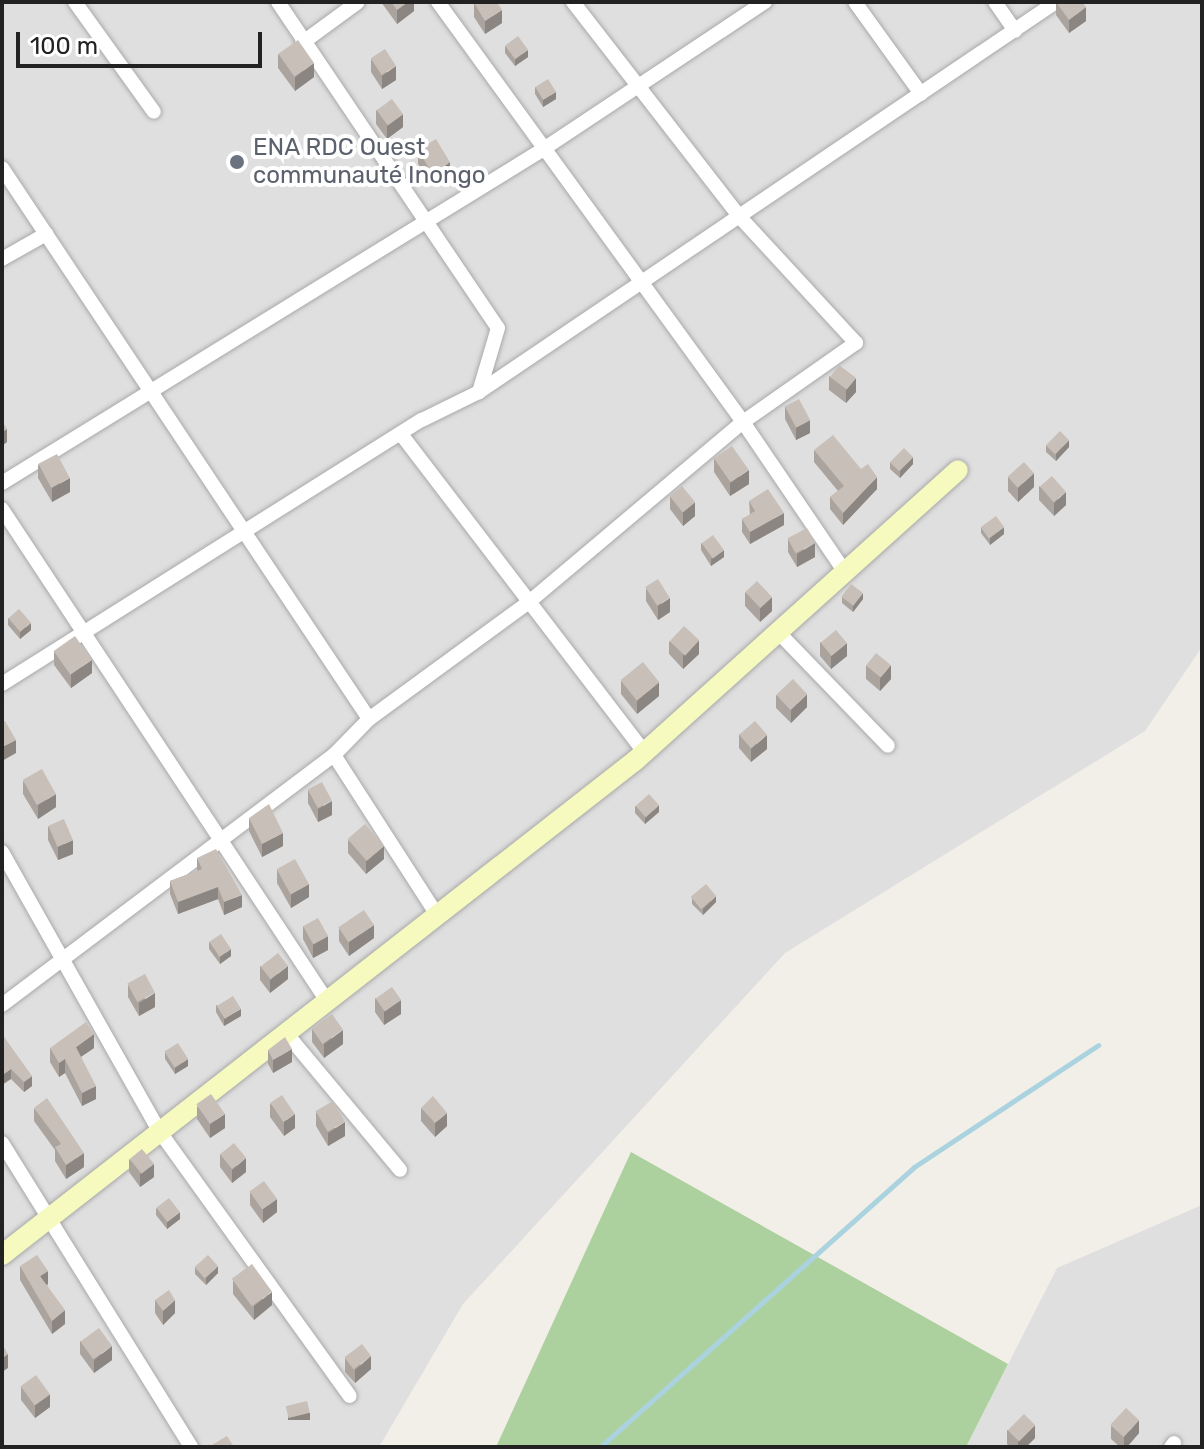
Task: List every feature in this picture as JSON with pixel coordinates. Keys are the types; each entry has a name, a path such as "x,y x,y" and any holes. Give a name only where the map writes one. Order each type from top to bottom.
{"street":[{"path":"75,2 154,112"},
{"path":"278,2 302,43 498,328 479,392"},
{"path":"302,43 358,2"},
{"path":"438,2 542,150 743,422 845,572"},
{"path":"2,1005 64,962 219,838 334,755 369,719 529,602 743,422 856,343 739,216 637,89 573,2"},
{"path":"2,483 542,150 765,2"},
{"path":"855,2 921,94"},
{"path":"995,2 1015,31"},
{"path":"2,684 82,631 246,534 401,434 479,392 638,279 739,216 1056,2"},
{"path":"2,168 369,719"},
{"path":"2,259 46,234"},
{"path":"401,434 644,752"},
{"path":"2,1255 644,752 958,470"},
{"path":"2,509 327,1001"},
{"path":"778,632 888,746"},
{"path":"334,755 437,915"},
{"path":"2,852 160,1132 350,1396"},
{"path":"286,1033 400,1170"},
{"path":"2,1143 191,1447"}],"shaded area":[{"path":"2,2 1202,2 1202,647 1145,731 785,953 463,1304 379,1447 2,1447"},
{"path":"1202,1205 1202,1447 966,1447 1057,1268"}],"green space":[{"path":"631,1152 1008,1364 966,1447 496,1447"}],"building":[{"path":"391,2 408,2 397,10"},
{"path":"476,2 497,2 502,10 485,21"},
{"path":"1056,2 1082,2 1086,7 1069,20"},
{"path":"518,36 528,50 515,59 505,45"},
{"path":"298,40 314,63 294,77 278,54"},
{"path":"385,49 396,66 382,75 371,58"},
{"path":"548,79 556,92 543,100 535,87"},
{"path":"392,99 403,114 388,126 377,110"},
{"path":"436,139 450,162 432,173 418,150"},
{"path":"839,365 856,378 847,390 830,377"},
{"path":"799,399 810,420 796,428 785,407"},
{"path":"1060,431 1069,440 1055,454 1046,445"},
{"path":"833,435 861,469 868,464 877,477 843,513 830,497 844,486 814,450"},
{"path":"732,446 749,470 731,482 714,459"},
{"path":"904,448 913,457 899,471 890,462"},
{"path":"57,454 70,478 51,488 38,464"},
{"path":"1024,462 1034,473 1018,488 1008,477"},
{"path":"1052,476 1066,492 1054,502 1040,486"},
{"path":"682,486 695,502 683,512 670,496"},
{"path":"768,489 784,513 750,532 742,519 755,511 749,501"},
{"path":"996,516 1004,527 989,538 981,527"},
{"path":"807,528 815,543 796,553 788,538"},
{"path":"713,535 724,550 713,559 702,543"},
{"path":"658,579 670,598 657,606 645,587"},
{"path":"757,581 772,597 760,608 745,592"},
{"path":"851,584 863,593 853,606 841,597"},
{"path":"19,609 31,623 20,632 8,618"},
{"path":"684,626 699,640 685,656 670,641"},
{"path":"836,630 847,643 832,656 821,643"},
{"path":"75,636 92,660 70,675 54,651"},
{"path":"876,653 891,665 881,677 866,665"},
{"path":"643,662 659,682 637,700 620,680"},
{"path":"793,679 807,694 791,710 776,695"},
{"path":"5,721 16,740 2,747 2,722"},
{"path":"755,721 767,735 751,748 739,735"},
{"path":"42,769 56,794 37,805 23,780"},
{"path":"322,782 332,801 318,808 308,790"},
{"path":"649,794 659,805 646,817 636,806"},
{"path":"269,804 283,833 262,844 249,818"},
{"path":"64,819 73,840 57,847 48,826"},
{"path":"365,824 384,846 367,861 348,839"},
{"path":"216,849 242,895 224,902 218,887 178,902 170,881 202,869 197,858"},
{"path":"295,859 309,884 291,895 277,869"},
{"path":"706,884 716,896 701,909 691,897"},
{"path":"364,910 374,925 348,942 338,927"},
{"path":"318,918 328,936 313,945 303,926"},
{"path":"221,934 231,949 219,957 209,942"},
{"path":"278,953 288,966 271,979 261,967"},
{"path":"145,974 155,993 137,1002 127,983"},
{"path":"392,987 401,1000 385,1012 376,998"},
{"path":"233,996 241,1009 225,1019 217,1006"},
{"path":"332,1014 343,1030 322,1044 312,1028"},
{"path":"86,1022 94,1034 76,1047 96,1086 82,1093 65,1059 59,1063 50,1048"},
{"path":"2,1034 32,1076 24,1082 11,1069 2,1075"},
{"path":"285,1037 292,1049 273,1060 268,1050"},
{"path":"178,1043 188,1059 174,1068 164,1051"},
{"path":"211,1094 225,1114 210,1124 196,1104"},
{"path":"282,1095 295,1114 283,1122 270,1103"},
{"path":"433,1096 447,1113 435,1123 421,1108"},
{"path":"47,1098 84,1153 66,1165 55,1147 61,1144 34,1108"},
{"path":"333,1101 345,1122 328,1132 316,1111"},
{"path":"234,1143 246,1158 232,1169 220,1154"},
{"path":"142,1149 154,1164 142,1174 130,1159"},
{"path":"264,1181 277,1199 262,1209 249,1192"},
{"path":"169,1198 180,1212 167,1222 156,1208"},
{"path":"37,1255 48,1271 40,1276 65,1310 52,1321 20,1266"},
{"path":"208,1255 218,1266 205,1278 195,1267"},
{"path":"252,1264 272,1292 252,1306 232,1279"},
{"path":"169,1290 175,1300 163,1311 155,1300"},
{"path":"99,1328 112,1346 93,1359 80,1342"},
{"path":"2,1344 8,1354 2,1358"},
{"path":"362,1344 371,1356 353,1369 344,1357"},
{"path":"36,1375 50,1394 35,1406 21,1386"},
{"path":"307,1401 310,1413 289,1418 286,1406"},
{"path":"1126,1408 1139,1420 1123,1437 1110,1425"},
{"path":"1024,1414 1035,1425 1019,1442 1008,1430"},
{"path":"227,1436 234,1447 212,1445"}],"waterway":[{"path":"600,1447 914,1167 1098,1045"}],"place":[{"name":"ENA RDC Ouest communauté Inongo","path":"237,162"}]}
